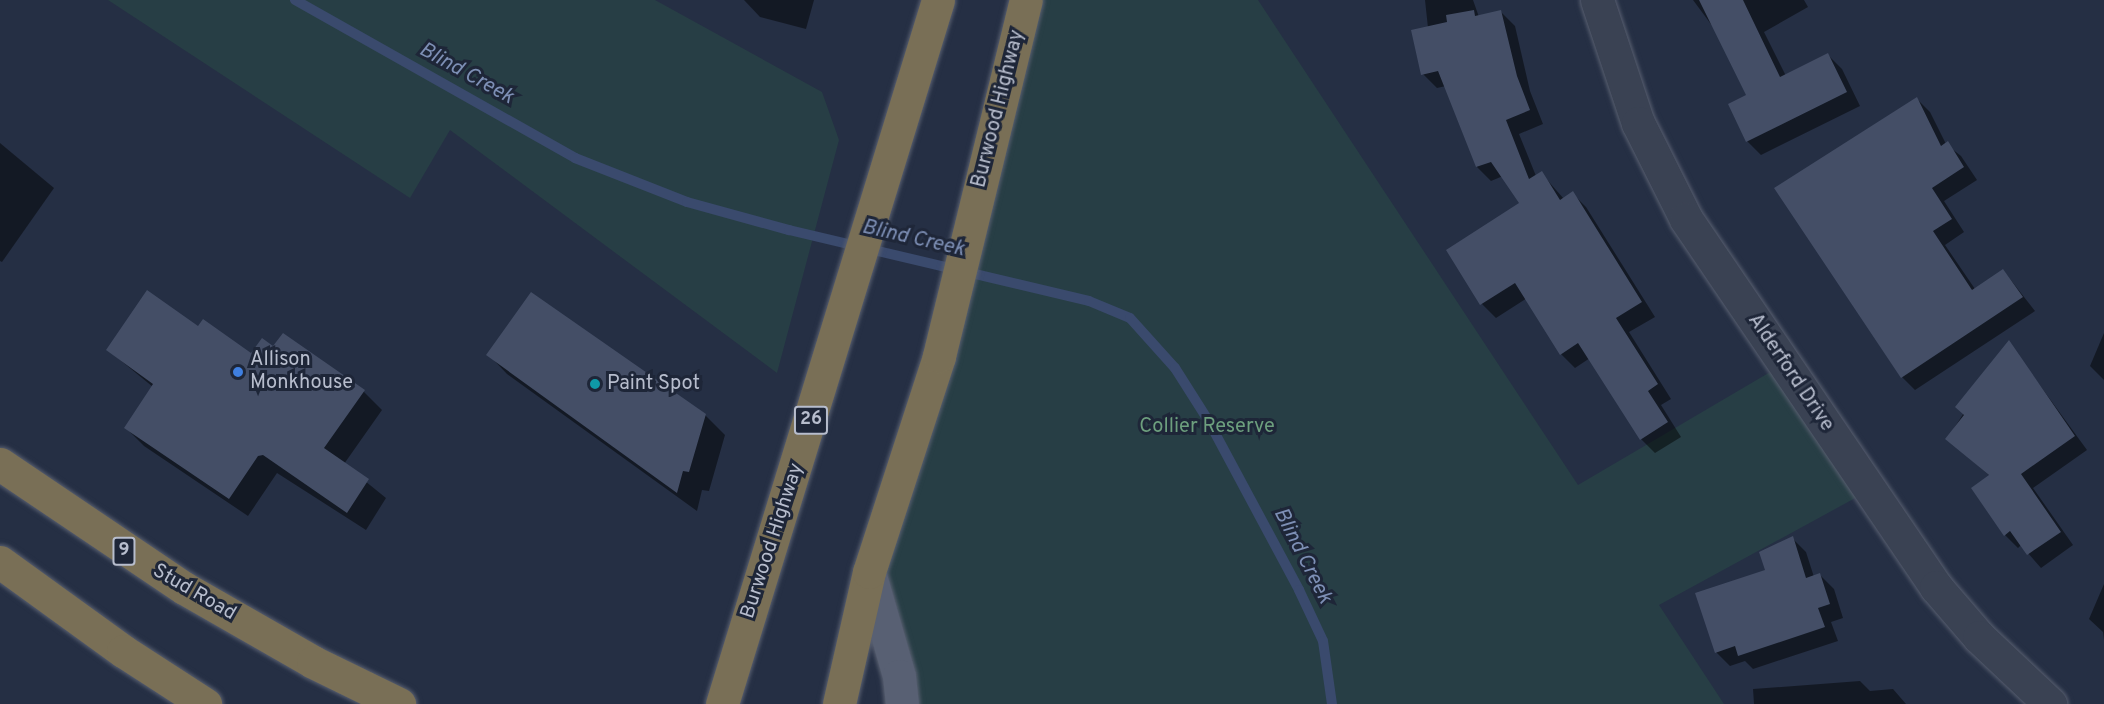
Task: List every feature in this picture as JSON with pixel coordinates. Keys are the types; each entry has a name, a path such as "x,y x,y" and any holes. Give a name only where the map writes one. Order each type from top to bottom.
{"highway":[{"name":"Burwood Highway","path":"722,704 938,0"},
{"name":"Burwood Highway","path":"839,704 869,572 930,387 1026,0"},
{"name":"Stud Road","path":"0,464 184,588 313,662 399,704"},
{"path":"0,562 123,651 205,704"}],"main road":[{"path":"869,572 899,676 902,704"}],"street":[{"name":"Alderford Drive","path":"1597,0 1638,123 1686,219 1936,587 1979,637 2050,704"}],"green space":[{"path":"108,0 655,0 822,92 839,140 777,373 450,130 410,198"},
{"name":"Collier Reserve","path":"1026,0 1258,0 1578,485 1784,364 1870,490 1659,605 1724,704 902,704 869,572"}],"building":[{"path":"1699,0 1743,0 1780,77 1828,53 1847,92 1746,142 1728,104 1746,95"},
{"path":"1474,10 1475,16 1501,10 1517,76 1530,110 1506,120 1529,179 1542,171 1560,200 1573,191 1642,302 1616,318 1658,384 1648,391 1668,422 1640,440 1578,343 1560,355 1515,283 1480,305 1446,250 1519,203 1491,162 1476,167 1438,71 1421,75 1411,30 1447,22 1446,15"},
{"path":"1917,97 1941,146 1948,141 1964,167 1932,188 1952,219 1933,231 1972,290 2003,269 2023,297 1901,378 1774,188"},
{"name":"Allison Monkhouse","path":"147,290 198,326 203,319 251,353 262,338 273,346 283,333 365,390 324,448 369,479 347,513 263,455 258,456 229,499 124,428 153,384 106,350"},
{"name":"Paint Spot","path":"531,292 706,414 689,472 683,471 677,493 486,355"},
{"path":"2009,340 2075,436 2021,474 2061,532 2027,555 2010,531 2004,536 1971,488 1989,475 1945,439 1964,415 1955,407"},
{"path":"1793,536 1806,578 1820,573 1830,604 1818,608 1825,627 1738,656 1735,646 1715,653 1695,593 1765,570 1759,552"}],"waterway":[{"name":"Blind Creek","path":"295,0 575,158 687,202 789,230 1089,301 1130,318 1175,368 1208,420 1299,590 1323,641 1332,704"}],"place":[{"name":"Allison Monkhouse","path":"238,372"},
{"name":"Paint Spot","path":"595,384"}]}
